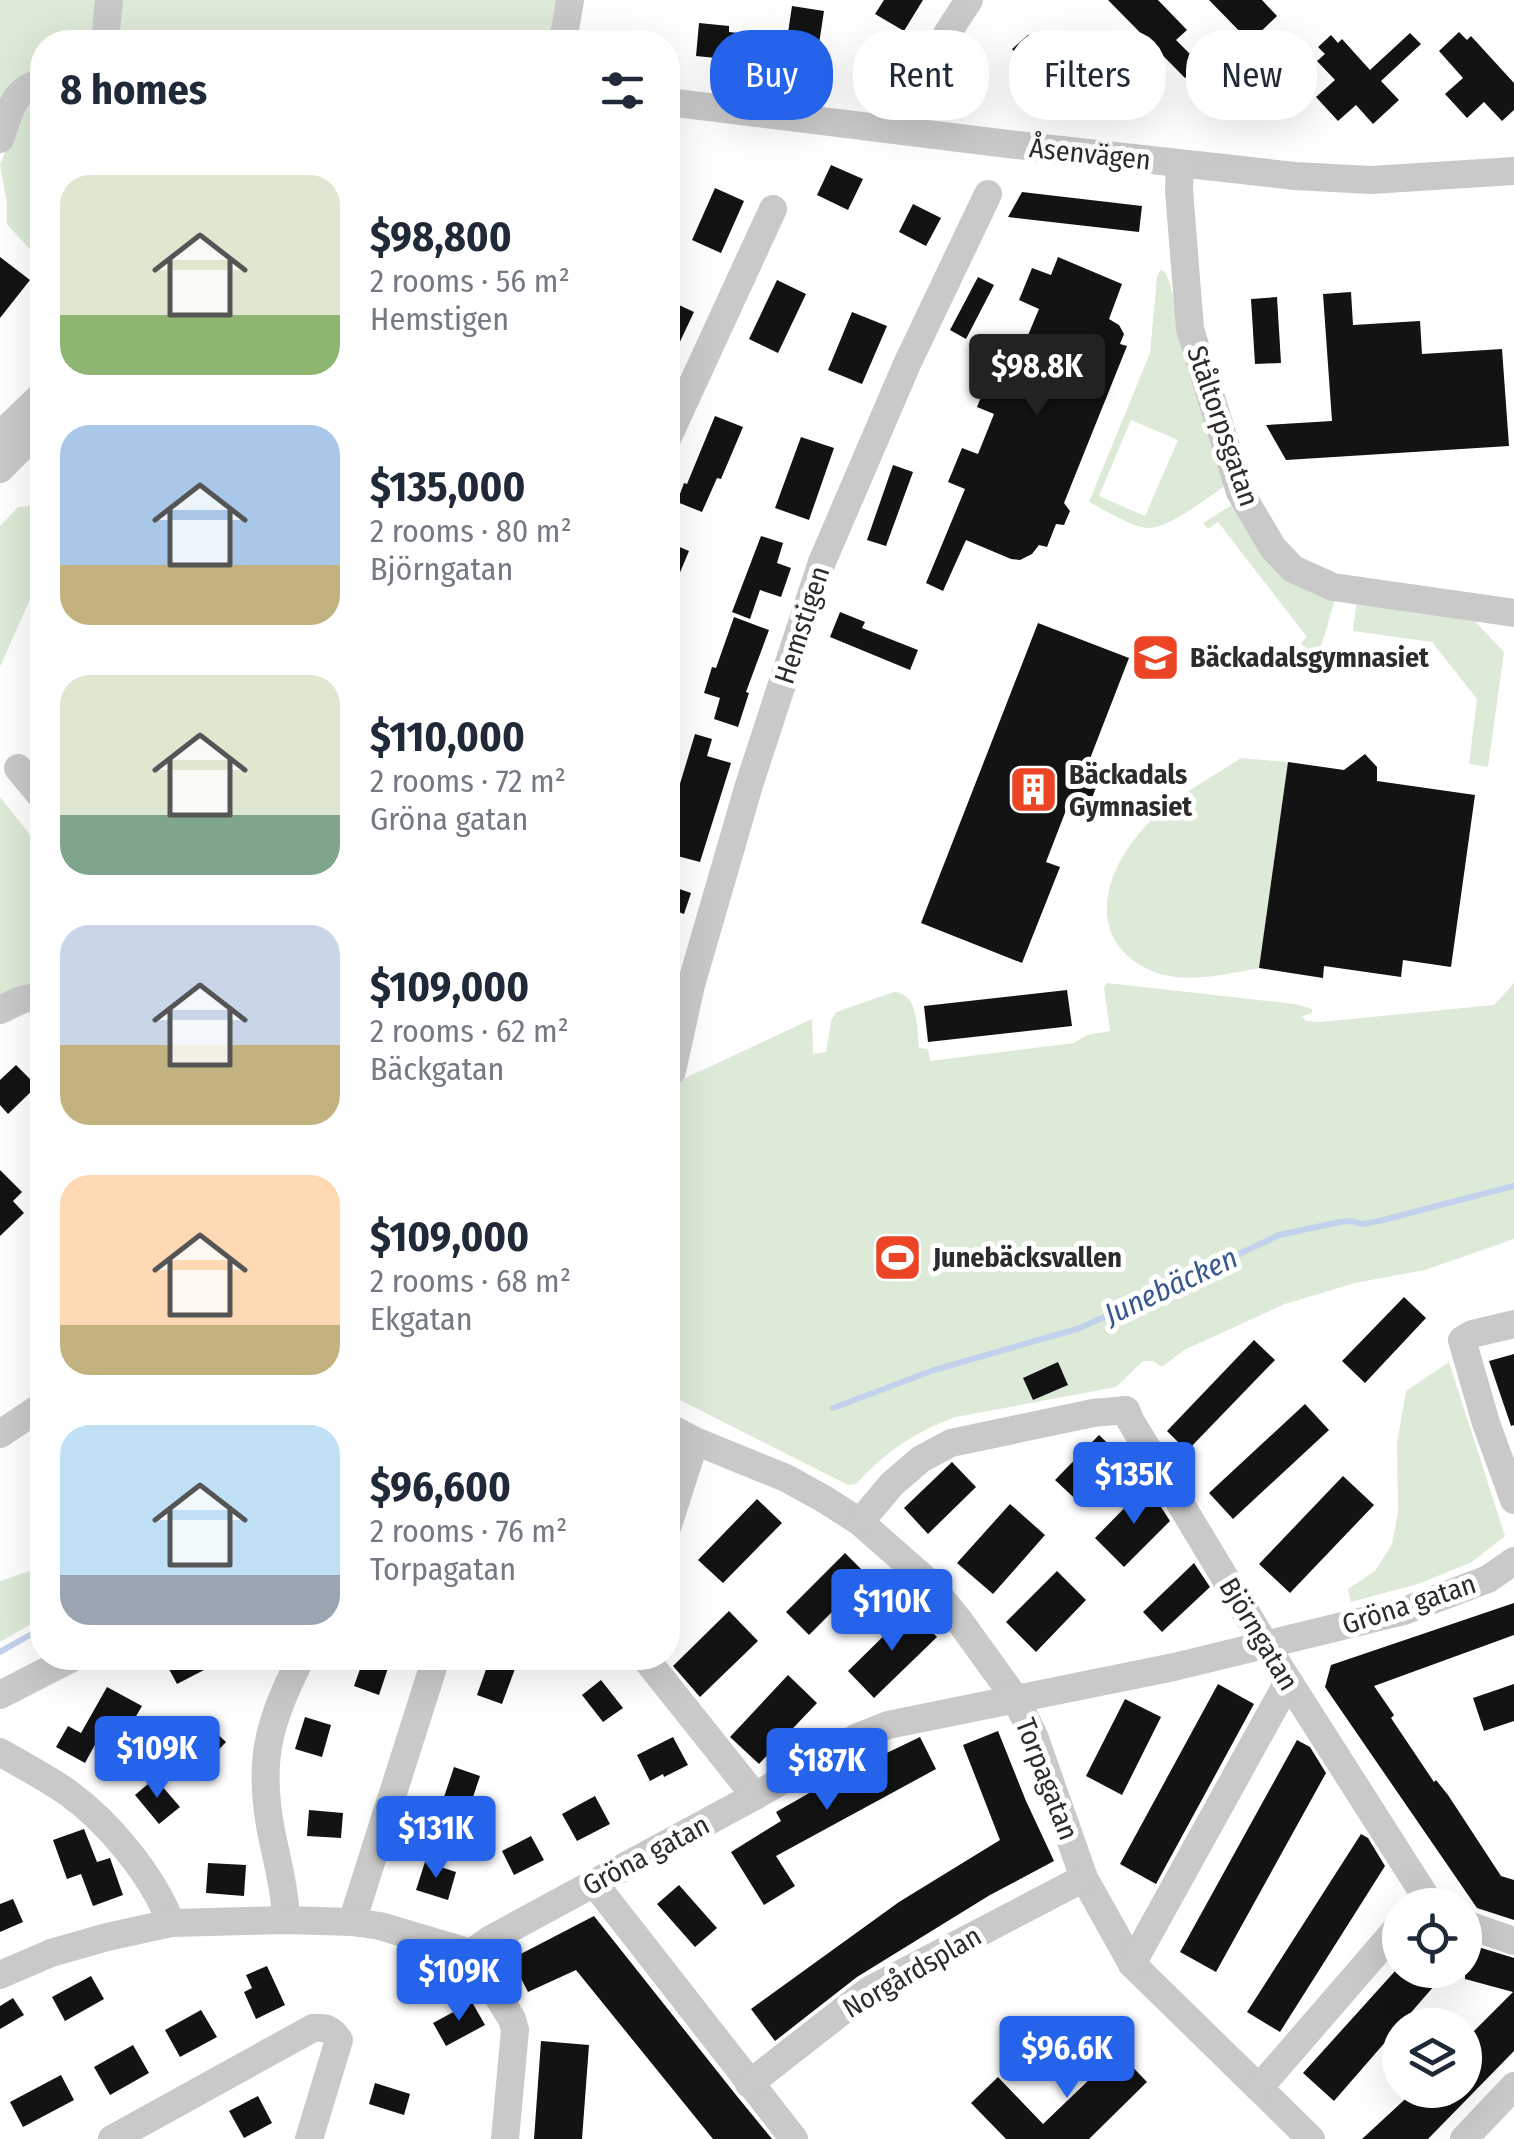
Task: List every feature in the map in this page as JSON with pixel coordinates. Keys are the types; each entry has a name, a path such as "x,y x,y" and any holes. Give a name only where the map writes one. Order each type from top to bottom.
{"street":[{"path":"106,30 109,0"},
{"path":"566,30 570,0"},
{"path":"914,132 927,71 968,0"},
{"path":"0,140 19,93 30,86"},
{"name":"Åsenvägen","path":"680,103 1295,176 1371,180 1514,170"},
{"name":"Ståltorpsgatan","path":"1180,164 1190,330 1240,492 1273,548 1293,568 1333,587 1514,613"},
{"name":"Hemstigen","path":"680,1037 749,785 822,562 908,364 988,194"},
{"path":"680,411 773,209"},
{"path":"0,435 30,406"},
{"path":"0,470 30,439"},
{"path":"18,768 30,782"},
{"path":"0,1010 30,998"},
{"path":"1514,1324 1467,1337 1486,1423 1514,1500"},
{"name":"Björngatan","path":"860,1522 906,1471 952,1443 1093,1412 1126,1410 1415,1888"},
{"path":"0,1434 30,1414"},
{"name":"Torpagatan","path":"680,1433 786,1478 860,1522 927,1581 1015,1698 1034,1736 1084,1878 1132,1964 1259,2088 1285,2126 1311,2139"},
{"path":"680,1488 695,1441"},
{"name":"Gröna gatan","path":"471,1953 858,1737 888,1726 1266,1646 1404,1611 1488,1579 1514,1561"},
{"path":"0,1695 49,1670"},
{"path":"286,1920 264,1789 265,1755 270,1726 295,1670"},
{"path":"352,1922 432,1670"},
{"path":"655,1670 755,1796"},
{"path":"1132,1964 1288,1682"},
{"path":"0,1752 68,1793 93,1814 144,1871 162,1898 172,1924"},
{"name":"Norgårdsplan","path":"750,2084 868,1991 1084,1878"},
{"path":"594,1883 794,2139"},
{"path":"0,1975 51,1953 172,1924 352,1922 380,1926 471,1953 515,2030 505,2139"},
{"path":"1482,1930 1514,1941"},
{"path":"1259,2088 1382,1946"},
{"path":"112,2139 313,2028 324,2028 334,2031 339,2040 310,2139"},
{"path":"1464,2139 1510,2096"}],"green space":[{"path":"0,0 556,0 551,30 30,30 30,84 0,108"},
{"path":"30,96 30,250 7,224 0,165 25,98"},
{"path":"1160,270 1165,272 1170,284 1225,486 1176,518 1148,528 1089,502 1150,353","holes":["1131,420 1178,440 1145,516 1099,496"]},
{"path":"1232,505 1336,596 1321,647 1311,656 1301,643 1307,637 1218,522 1208,529 1203,523"},
{"path":"30,506 30,599 0,667 0,526 18,507"},
{"path":"1357,599 1471,617 1504,652 1488,767 1469,764 1477,699 1432,642 1353,631"},
{"path":"1241,758 1288,762 1259,968 1192,978 1152,971 1131,958 1117,943 1109,926 1107,906 1117,867 1152,819"},
{"path":"0,797 30,835 30,984 0,996"},
{"path":"1107,983 1295,1004 1312,1009 1312,1013 1302,1016 1306,1021 1320,1022 1494,1005 1514,983 1514,1239 1425,1270 1355,1283 1285,1304 1184,1350 1162,1367 1153,1361 1143,1361 1116,1387 956,1417 902,1444 856,1484 848,1485 680,1400 680,1080 812,1019 813,1054 826,1052 836,1012 894,992 902,994 912,1005 919,1048 928,1049 930,1061 1074,1043 1087,1035 1110,1031 1104,987"},
{"path":"1449,1362 1505,1536 1472,1562 1418,1584 1351,1602 1348,1589 1375,1571 1392,1544 1398,1512 1397,1443 1406,1391"},
{"path":"30,1571 30,1625 0,1642 0,1581"}],"building":[{"path":"884,0 923,0 905,30 875,14"},
{"path":"1108,0 1158,0 1187,30 1176,40 1186,50 1186,77 1166,59 1166,30 1138,30"},
{"path":"1209,0 1262,0 1277,16 1262,30 1238,30"},
{"path":"792,6 824,11 821,30 788,30"},
{"path":"699,23 729,26 729,30 710,30 710,57 696,56"},
{"path":"1459,32 1467,40 1471,36 1514,83 1514,110 1502,121 1484,102 1467,118 1445,94 1463,78 1439,51"},
{"path":"1410,33 1421,44 1381,81 1399,100 1373,124 1356,105 1338,121 1317,98 1335,80 1317,61 1325,54 1318,47 1331,35 1338,43 1342,39 1370,70"},
{"path":"831,165 863,179 848,210 817,195"},
{"path":"715,188 744,201 721,253 692,240"},
{"path":"1022,192 1142,206 1139,232 1008,217"},
{"path":"913,204 941,218 926,246 899,232"},
{"path":"0,257 30,280 0,318"},
{"path":"1058,257 1122,284 1109,319 1119,325 1124,334 1120,344 1127,346 1064,503 1070,511 1064,525 1056,524 1047,547 1039,545 1020,560 966,540 943,591 926,583 965,489 948,482 962,448 978,454 994,414 977,407 1000,351 1018,359 1039,309 1019,300 1032,268 1051,275"},
{"path":"978,277 994,285 966,339 950,330"},
{"path":"777,280 806,294 778,353 749,339"},
{"path":"1351,292 1353,325 1420,321 1422,354 1502,349 1509,446 1286,460 1266,425 1332,421 1323,294"},
{"path":"1277,297 1281,363 1255,364 1251,299"},
{"path":"680,306 694,312 680,342"},
{"path":"852,312 887,326 862,384 828,370"},
{"path":"715,416 743,427 702,512 680,503 680,494 684,483 687,484"},
{"path":"801,437 834,448 809,520 775,508"},
{"path":"893,465 913,472 886,546 867,540"},
{"path":"761,536 783,543 777,563 791,568 781,597 760,590 750,619 732,612"},
{"path":"680,547 689,551 680,572"},
{"path":"840,612 865,622 862,628 918,650 910,670 830,637"},
{"path":"734,617 769,630 746,692 749,693 738,727 714,719 720,698 704,693"},
{"name":"Bäckadals Gymnasiet","path":"1038,623 1129,658 1086,769 1101,775 1086,813 1068,805 1046,862 1060,867 1022,963 921,923"},
{"path":"695,734 712,739 707,756 731,763 700,862 680,857 680,784"},
{"path":"1365,754 1377,767 1377,781 1475,795 1451,967 1403,960 1401,977 1324,966 1323,978 1259,968 1288,762 1344,770"},
{"path":"680,889 691,893 684,914 680,912"},
{"path":"1067,990 1072,1026 928,1042 924,1006"},
{"path":"16,1065 30,1079 30,1093 8,1114 0,1105 0,1080"},
{"path":"0,1170 22,1192 13,1201 24,1213 0,1236"},
{"path":"1404,1297 1426,1318 1365,1383 1342,1361"},
{"path":"1254,1340 1275,1360 1187,1451 1167,1431"},
{"path":"1514,1354 1514,1425 1511,1426 1489,1361"},
{"path":"1058,1362 1068,1385 1033,1400 1023,1378"},
{"path":"1305,1404 1329,1430 1233,1519 1209,1493"},
{"path":"1099,1435 1127,1462 1084,1507 1055,1480"},
{"path":"952,1462 976,1487 928,1534 904,1508"},
{"path":"1343,1476 1374,1505 1290,1593 1259,1564"},
{"path":"1147,1485 1170,1521 1124,1567 1095,1538"},
{"path":"757,1499 782,1523 723,1583 698,1560"},
{"path":"1010,1504 1045,1535 993,1594 957,1563"},
{"path":"845,1553 868,1576 809,1635 786,1612"},
{"path":"1194,1563 1210,1587 1162,1632 1143,1612"},
{"path":"1057,1571 1086,1600 1036,1652 1006,1622"},
{"path":"1514,1603 1514,1635 1374,1686 1394,1715 1391,1718 1501,1876 1514,1880 1514,1920 1482,1910 1482,1888 1463,1888 1325,1687 1331,1665"},
{"path":"910,1610 937,1637 874,1698 848,1671"},
{"path":"729,1611 758,1641 700,1697 676,1670 680,1670 680,1659"},
{"path":"169,1670 204,1670 177,1684"},
{"path":"360,1670 387,1670 379,1695 354,1686"},
{"path":"486,1670 515,1670 502,1704 477,1695"},
{"path":"788,1675 817,1703 759,1764 730,1737"},
{"path":"601,1680 623,1708 603,1722 582,1695"},
{"path":"1218,1684 1254,1704 1156,1884 1120,1864"},
{"path":"1514,1684 1514,1721 1484,1731 1473,1698"},
{"path":"107,1687 142,1706 129,1728 110,1717 85,1763 56,1747 68,1726 81,1733"},
{"path":"1125,1699 1161,1717 1122,1795 1086,1776"},
{"path":"198,1716 226,1742 206,1763 178,1737"},
{"path":"305,1717 331,1725 322,1757 295,1749"},
{"path":"998,1731 1054,1861 990,1895 857,1977 775,2041 751,2009 899,1902 1000,1840 963,1745"},
{"path":"673,1737 688,1765 650,1781 637,1755"},
{"path":"920,1737 936,1769 776,1856 795,1886 764,1905 731,1852 781,1821 776,1812"},
{"path":"1297,1740 1310,1747 1326,1773 1216,1972 1180,1952"},
{"path":"454,1767 480,1776 469,1809 443,1800"},
{"path":"155,1778 180,1807 159,1824 135,1795"},
{"path":"595,1796 610,1824 577,1841 562,1814"},
{"path":"309,1810 343,1813 341,1838 307,1836"},
{"path":"84,1829 97,1862 110,1858 123,1895 93,1906 81,1874 67,1879 53,1840"},
{"path":"1361,1834 1368,1838 1385,1866 1280,2032 1247,2012"},
{"path":"531,1836 544,1860 514,1875 502,1851"},
{"path":"425,1862 456,1872 448,1900 416,1890"},
{"path":"208,1863 246,1865 244,1896 206,1893"},
{"path":"679,1885 717,1928 695,1947 657,1904"},
{"path":"13,1899 23,1922 0,1932 0,1904"},
{"path":"594,1916 772,2139 713,2139 576,1970 528,1992 511,1959"},
{"path":"1482,1948 1514,1958 1514,2051 1482,2084 1482,2023 1513,1992 1482,1984"},
{"path":"267,1966 285,2005 256,2019 244,1992 252,1988 246,1975"},
{"path":"91,1976 104,1999 65,2021 52,1997"},
{"path":"1382,1986 1432,1988 1415,2008 1382,2008 1382,2046 1334,2101 1303,2073"},
{"path":"13,1998 24,2015 0,2029 0,2006"},
{"path":"472,2002 485,2025 446,2046 433,2023"},
{"path":"201,2010 217,2037 180,2057 165,2030"},
{"path":"1104,2037 1147,2082 1089,2139 1006,2139 971,2103 998,2077 1043,2124 1093,2076 1079,2061"},
{"path":"541,2041 589,2045 582,2139 534,2139"},
{"path":"133,2045 149,2073 110,2095 94,2067"},
{"path":"61,2075 74,2100 23,2127 10,2102"},
{"path":"375,2083 410,2094 404,2115 369,2104"},
{"path":"258,2096 272,2123 244,2138 229,2111"},
{"path":"1396,2108 1458,2108 1428,2139 1362,2139"}],"waterway":[{"name":"Junebäcken","path":"833,1408 934,1370 1077,1329 1279,1235 1340,1222 1379,1221 1514,1186"},
{"name":"Junebäcken","path":"0,1652 30,1635"}],"place":[{"name":"Bäckadalsgymnasiet","path":"1155,657"},
{"name":"Bäckadals Gymnasiet","path":"1034,790"},
{"name":"Junebäcksvallen","path":"898,1257"}]}
